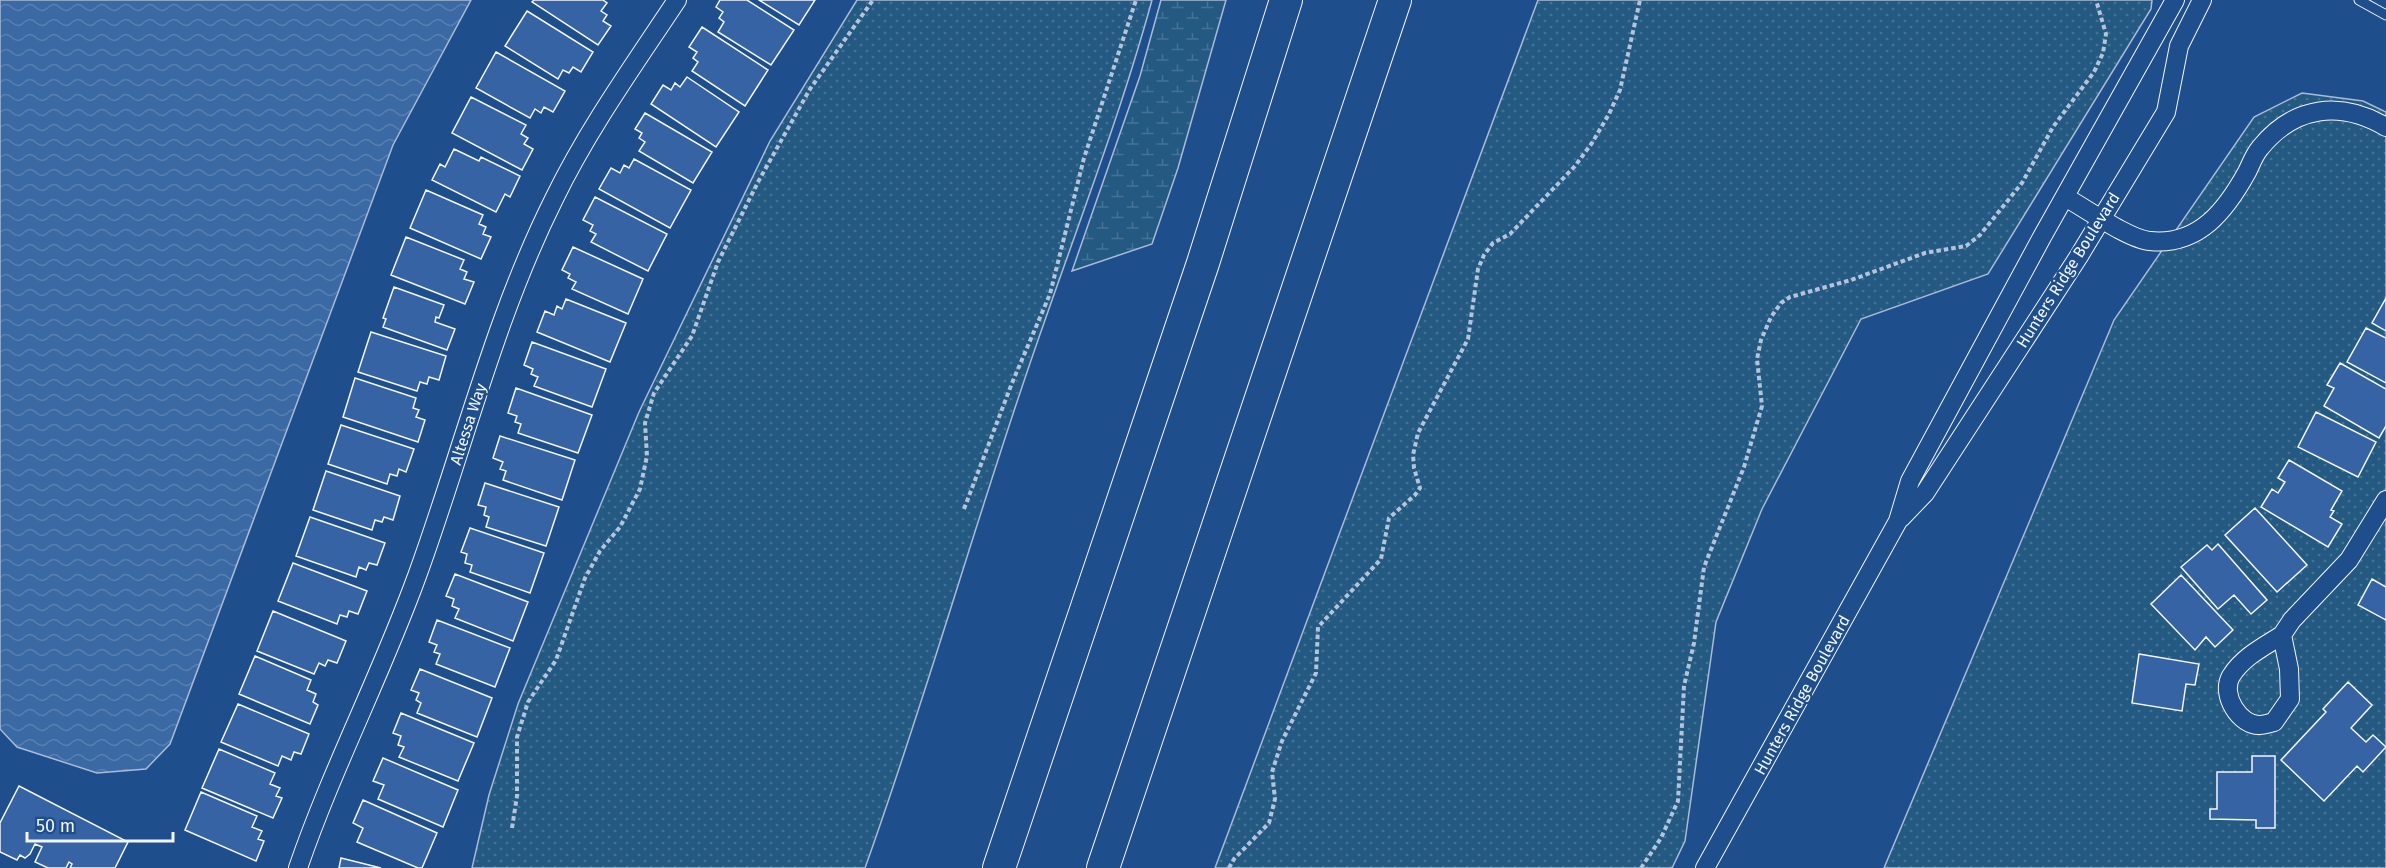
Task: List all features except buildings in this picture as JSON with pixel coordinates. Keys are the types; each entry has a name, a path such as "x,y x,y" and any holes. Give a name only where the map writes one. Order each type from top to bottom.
{"highway":[{"path":"999,868 1203,263 1286,0"},
{"path":"1103,868 1395,0"},
{"path":"1356,117 1414,0"}],"street":[{"name":"Altessa Way","path":"298,868 417,577 502,320 524,266 554,198 589,135 677,0"},
{"name":"Hunters Ridge Boulevard","path":"1705,868 1898,521 1910,481 2175,0"},
{"name":"Hunters Ridge Boulevard","path":"1898,521 1925,493 2102,218 2166,112 2179,46 2202,0"},
{"path":"2066,197 2129,234 2148,241 2172,241 2193,235 2213,221 2229,202 2259,148 2281,128 2303,115 2334,109 2369,117 2386,127"},
{"path":"2282,635 2289,669 2290,699 2274,722 2259,726 2244,719 2234,708 2229,695 2230,679 2246,658 2282,635 2292,620 2349,560 2386,500"}],"lane":[{"path":"2359,0 2386,15"}],"path":[{"path":"512,828 517,796 517,737 528,702 556,660 585,578 600,551 620,527 640,489 647,456 645,423 654,393 692,336 718,262 758,182 810,88 873,0"},
{"path":"964,509 1012,383 1050,294 1081,169 1136,0"},
{"path":"1229,868 1234,859 1269,823 1275,799 1272,772 1282,741 1316,674 1318,627 1381,559 1389,518 1420,488 1413,455 1418,433 1468,339 1476,280 1484,255 1493,243 1510,234 1575,166 1592,143 1620,90 1640,0"},
{"path":"1641,868 1661,838 1678,801 1684,686 1694,643 1704,567 1744,467 1762,406 1757,359 1761,340 1771,317 1781,303 1790,297 1851,280 1925,253 1966,246 1980,235 2022,183 2053,127 2094,72 2103,53 2106,34 2096,0"}],"green space":[{"path":"857,0 1152,0 1123,98 1038,339 865,868 472,868 489,795 518,704 639,412 770,141"},
{"path":"1161,0 1226,0 1178,168 1152,244 1072,271 1140,76"},
{"path":"1538,0 2152,0 2151,9 1988,274 1861,319 1762,509 1716,622 1685,841 1672,868 1215,868"},
{"path":"2302,93 2363,101 2386,112 2386,868 1884,868 2114,320 2254,117"}],"water":[{"path":"0,0 471,0 393,145 170,744 146,769 97,773 17,747 0,729"}]}
